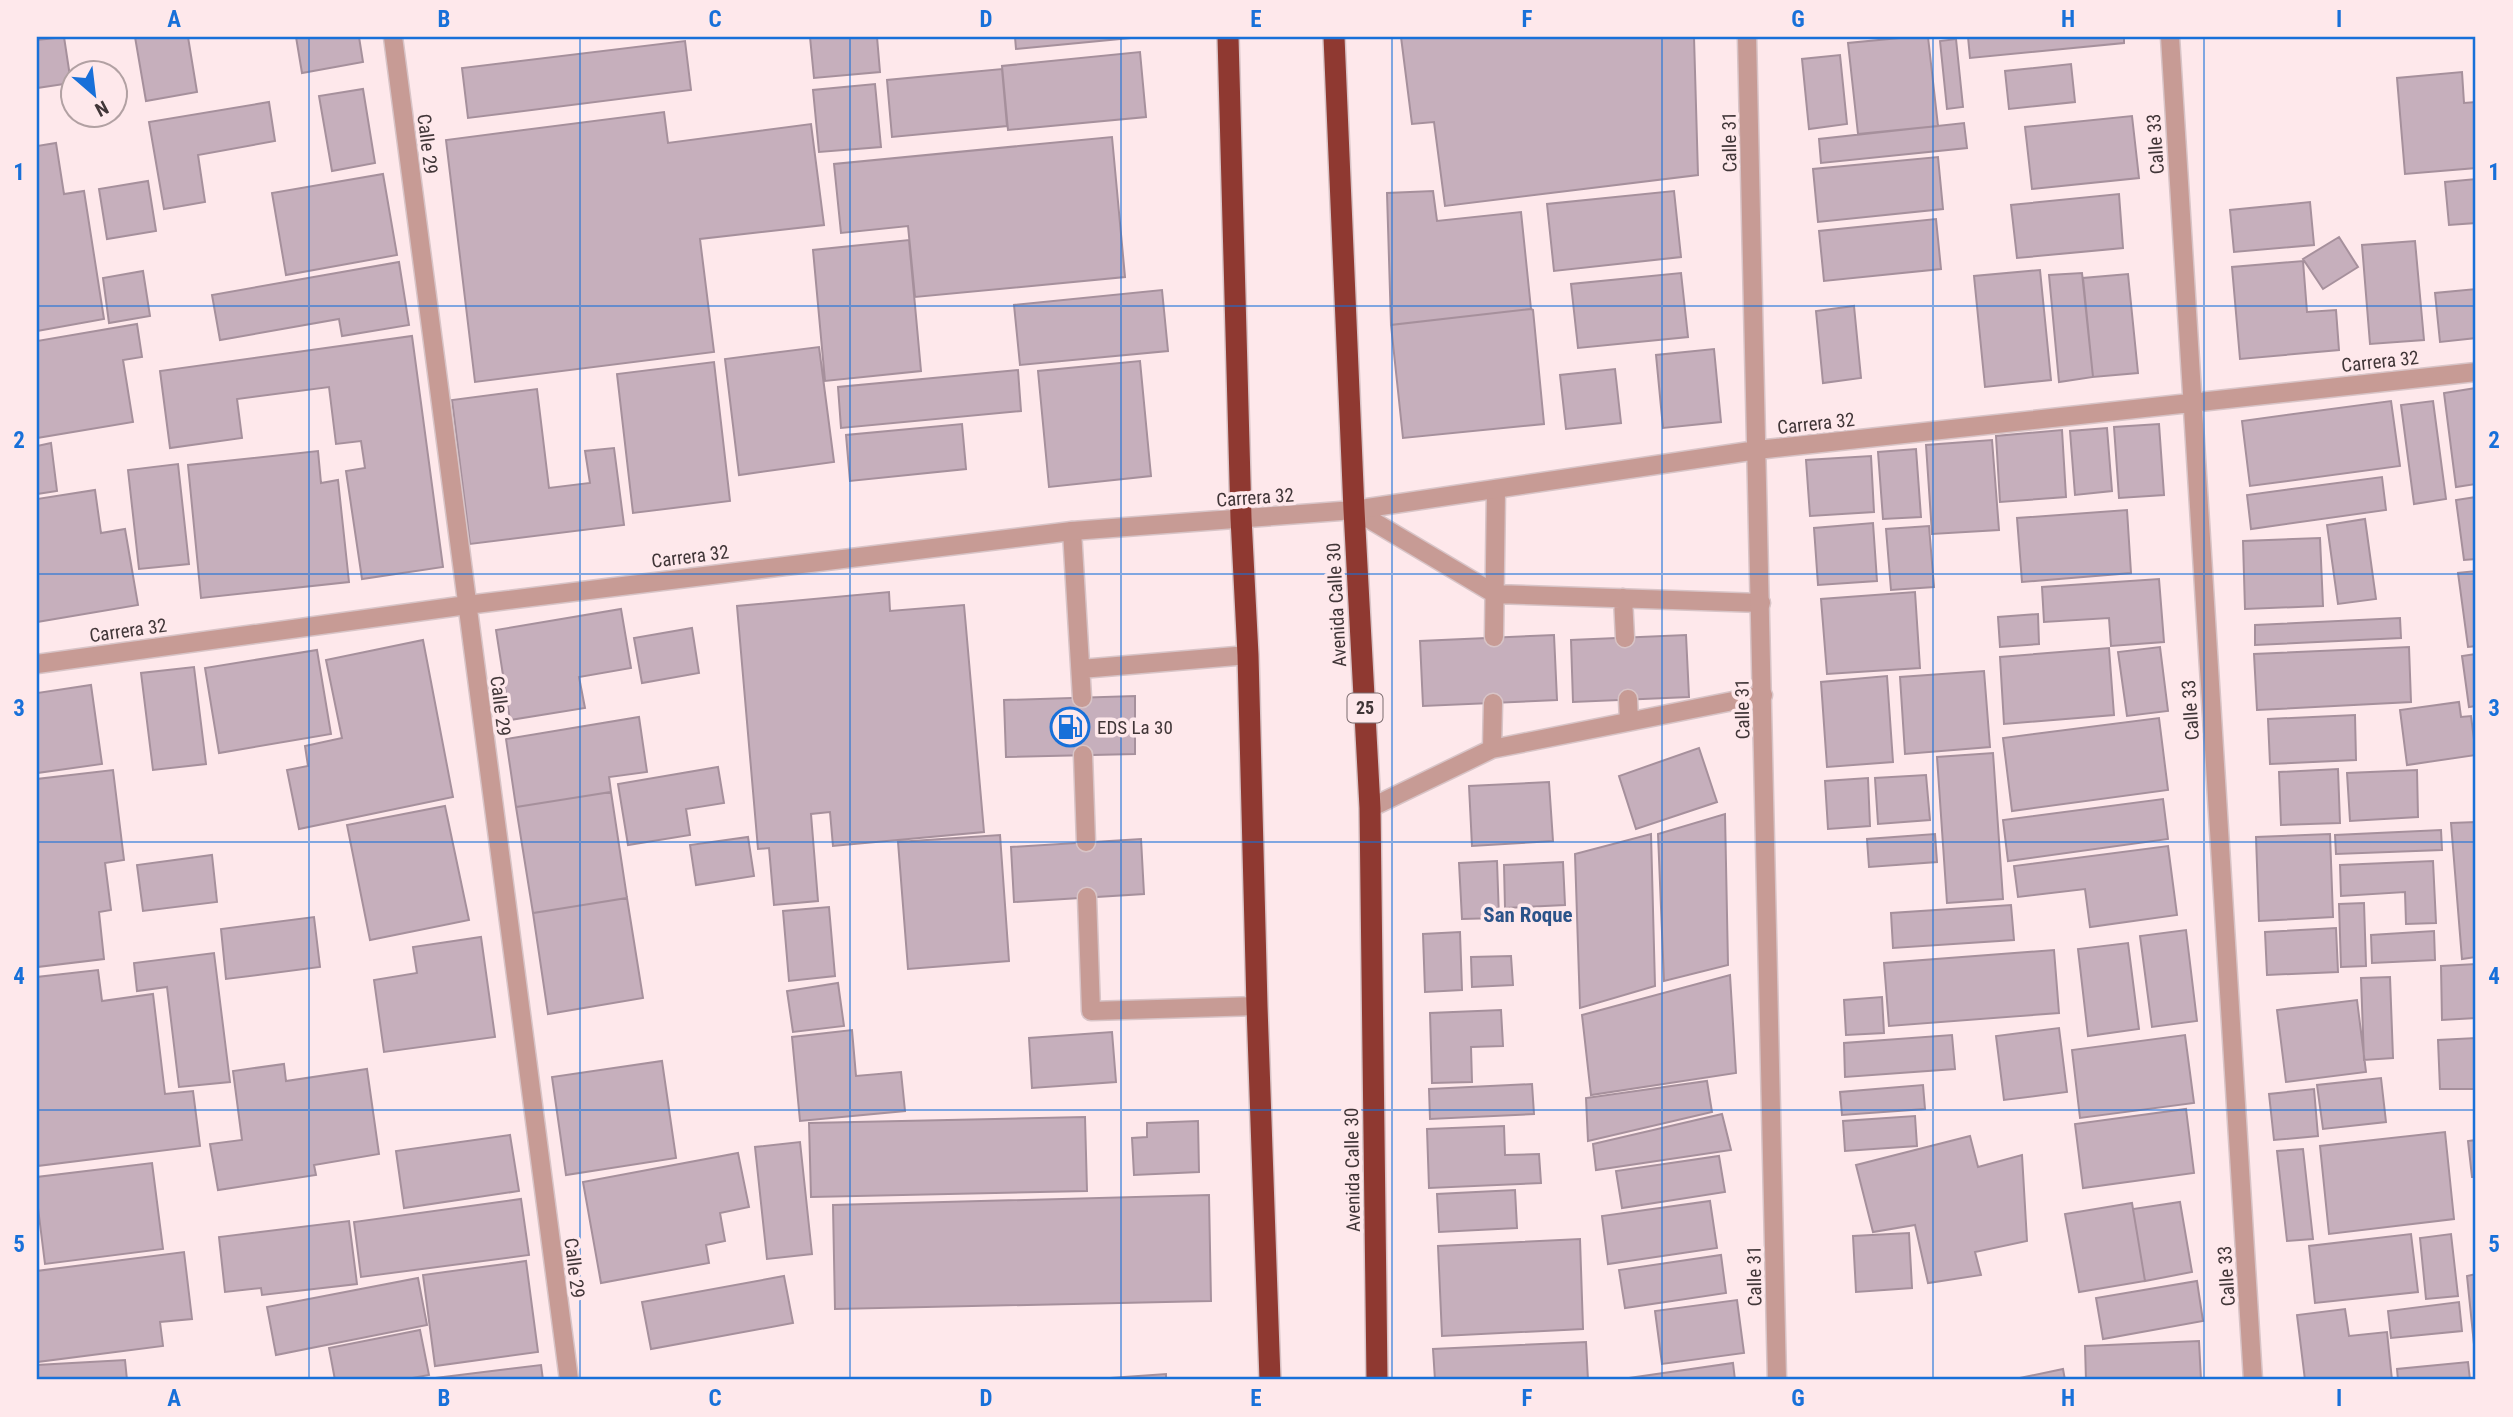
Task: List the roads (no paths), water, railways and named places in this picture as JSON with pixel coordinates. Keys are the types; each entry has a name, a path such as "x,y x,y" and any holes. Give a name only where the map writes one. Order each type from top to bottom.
{"highway":[{"path":"1228,37 1270,1380"},
{"name":"Avenida Calle 30","path":"1334,37 1370,808 1377,1380"}],"street":[{"name":"Calle 29","path":"393,37 569,1380"},
{"name":"Calle 31","path":"1747,37 1777,1380"},
{"name":"Calle 33","path":"2170,37 2253,1380"},
{"name":"Carrera 32","path":"37,664 467,604 1072,531 1354,510 1758,450 2476,372"},
{"path":"1494,637 1496,489"},
{"path":"1354,510 1495,594 1760,603"},
{"path":"1072,531 1082,698"},
{"path":"1623,598 1625,638"},
{"path":"1081,669 1248,654"},
{"path":"1370,808 1492,749 1763,695"},
{"path":"1628,699 1629,721"},
{"path":"1492,749 1493,703"},
{"path":"1083,755 1086,842"},
{"path":"1087,897 1091,1011 1257,1006"}],"place":[{"name":"EDS La 30","path":"1070,727"}],"district":[{"name":"San Roque","path":"1528,915"}]}
